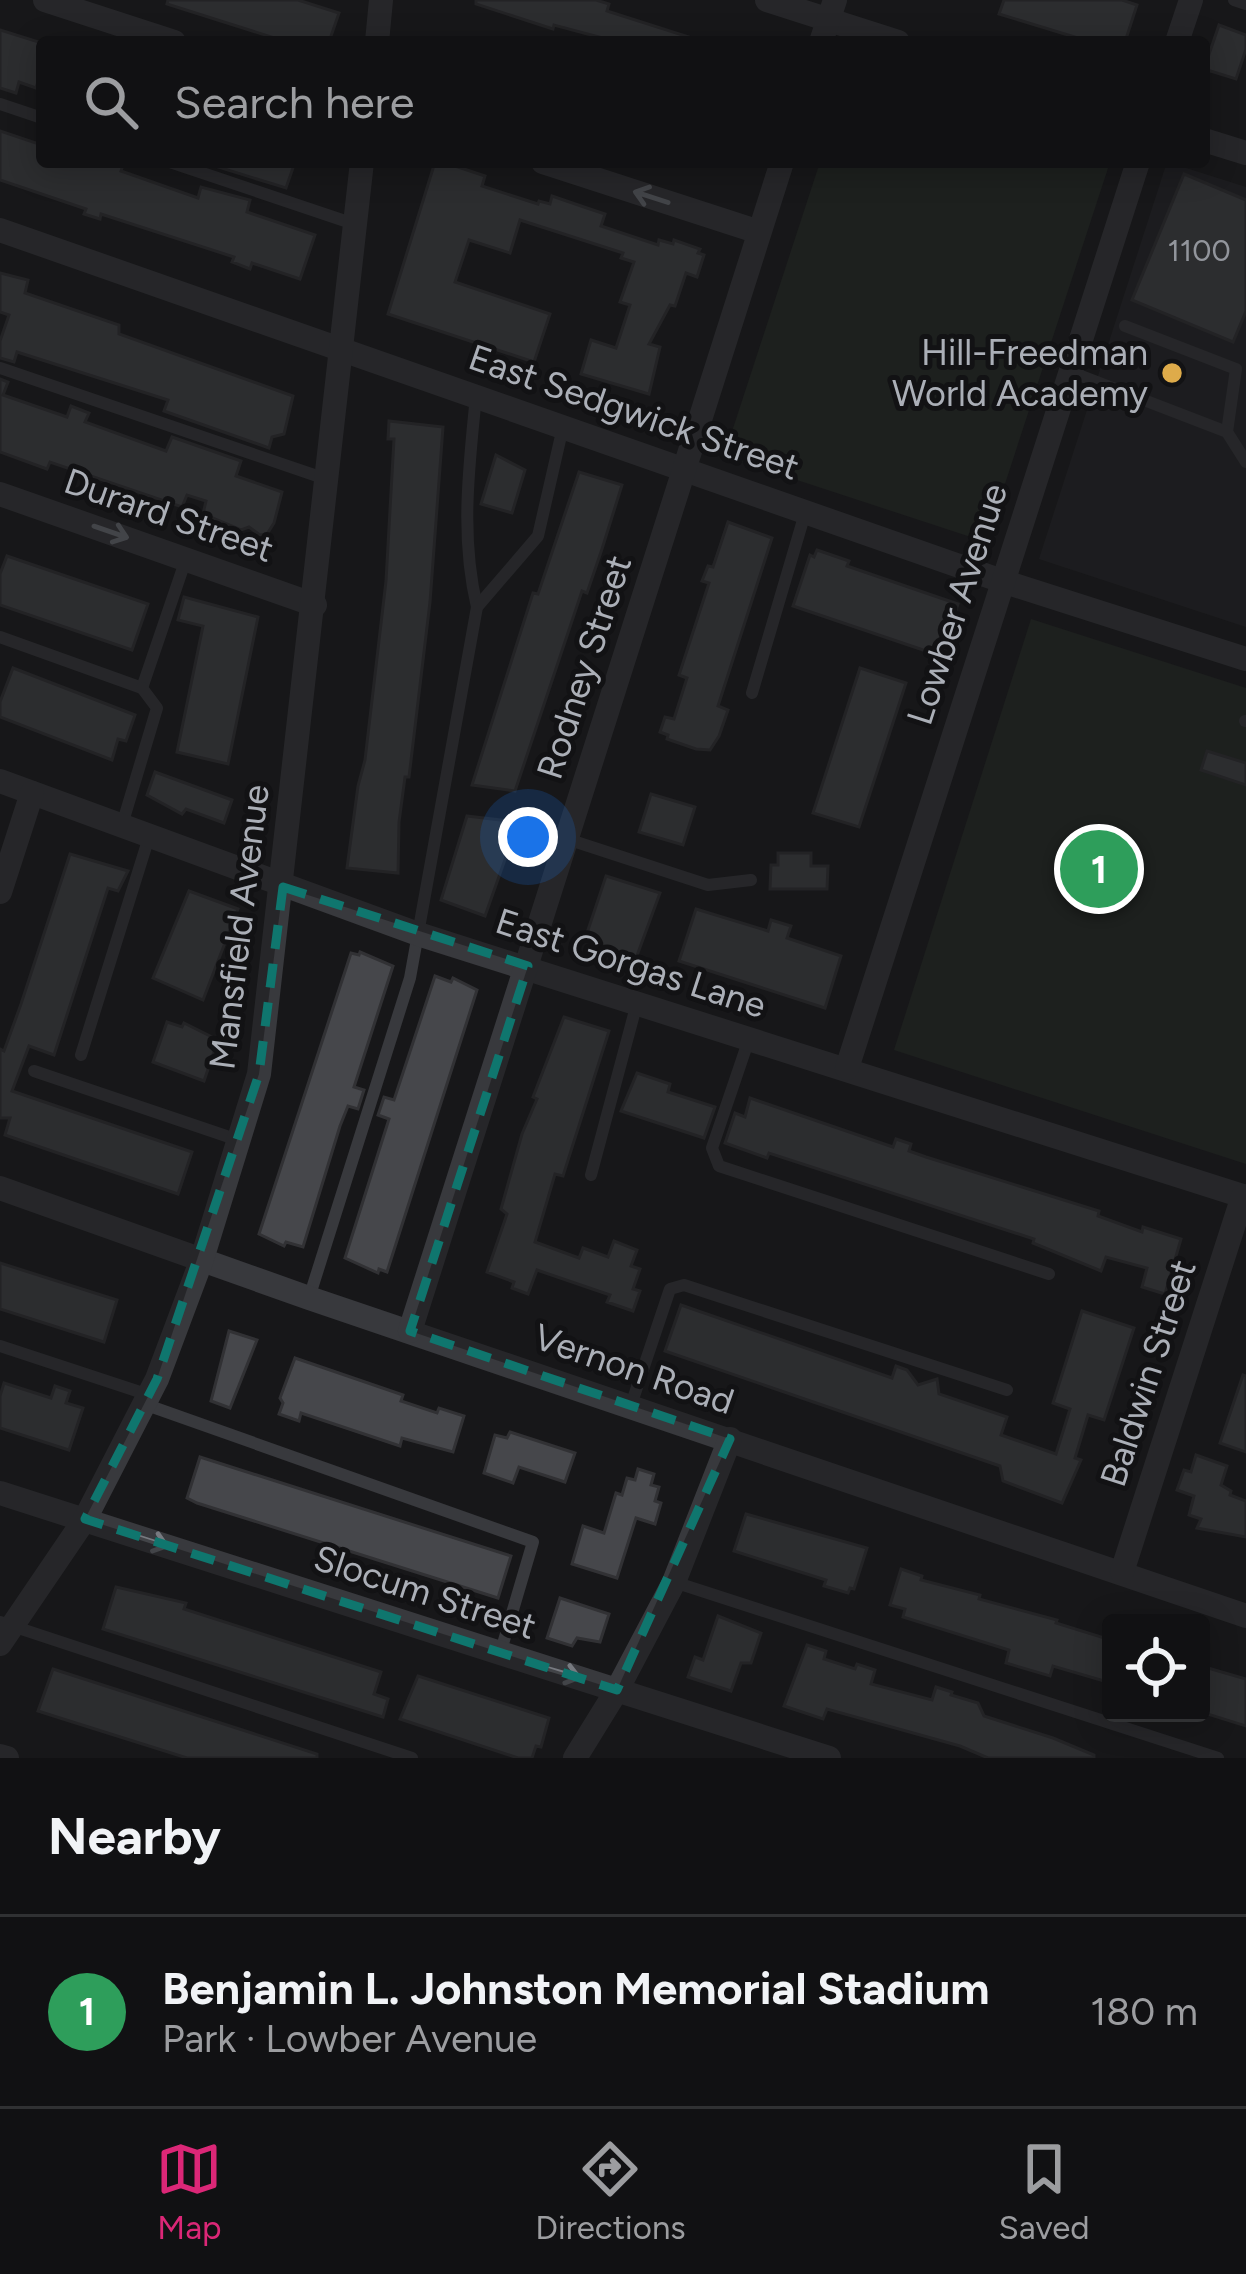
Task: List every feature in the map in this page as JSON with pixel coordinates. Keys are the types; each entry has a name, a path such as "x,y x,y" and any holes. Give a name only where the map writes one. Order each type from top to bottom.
{"street":[{"path":"45,0 156,36"},
{"path":"377,36 381,0"},
{"path":"767,0 878,36"},
{"path":"1179,36 1191,0"},
{"path":"1210,142 1246,153"},
{"name":"Mansfield Avenue","path":"4,1630 85,1520 146,1400 202,1259 259,1074 361,168"},
{"path":"562,168 759,232"},
{"name":"Rodney Street","path":"410,1331 780,168"},
{"name":"Lowber Avenue","path":"847,1068 1136,168"},
{"name":"East Sedgwick Street","path":"0,230 1002,580 1246,659"},
{"name":"Durard Street","path":"0,494 315,604"},
{"name":"East Gorgas Lane","path":"0,781 418,934 1245,1197"},
{"path":"0,892 32,793"},
{"name":"Vernon Road","path":"0,1188 309,1298 1246,1616"},
{"name":"Baldwin Street","path":"1121,1572 1245,1197"},
{"path":"575,1758 674,1582 730,1439"},
{"name":"Slocum Street","path":"0,1492 829,1758"}],"lane":[{"path":"1234,0 1246,4"},
{"path":"0,104 36,116"},
{"path":"188,168 354,224"},
{"path":"1125,326 1241,364 1227,432"},
{"path":"0,368 327,479"},
{"path":"1070,372 1227,432 1246,462"},
{"path":"309,1298 410,978 477,607 467,564 466,518 476,396"},
{"path":"1229,413 1246,418"},
{"path":"477,607 538,536 563,425"},
{"path":"752,693 806,510"},
{"path":"142,688 186,558"},
{"path":"0,638 142,688 157,708 121,826"},
{"path":"81,1055 149,838"},
{"path":"566,838 708,885 751,880"},
{"path":"591,1174 638,1003"},
{"path":"749,1038 712,1148 719,1166 1048,1274"},
{"path":"34,1071 239,1141"},
{"path":"631,1405 670,1289 684,1286 1007,1390"},
{"path":"0,1346 532,1542 500,1655"},
{"path":"674,1582 1218,1758"},
{"path":"4,1630 412,1758"}],"highlighted area":[{"path":"283,887 528,966 410,1331 730,1439 617,1690 85,1519 157,1379 259,1074"}],"shaded area":[{"path":"818,168 1108,168 986,542 724,456"},
{"name":"Hill-Freedman World Academy","path":"1165,168 1186,168 1246,187 1246,627 1039,559"},
{"path":"1031,619 1246,688 1246,1164 894,1050"}],"building":[{"path":"168,0 298,0 339,13 331,36 268,36 167,4"},
{"path":"476,0 596,0 609,4 607,11 686,36 595,36 554,25 553,29 476,4"},
{"path":"1004,0 1122,0 1137,5 1127,36 1071,36 999,14"},
{"path":"1219,25 1246,35 1236,79 1210,71 1210,51"},
{"path":"0,30 36,41 36,88 19,82 16,93 0,88"},
{"path":"0,131 36,143 36,168 122,168 198,198 201,187 250,200 247,212 315,235 300,279 252,263 250,269 232,262 234,257 101,214 100,219 84,214 86,209 0,180"},
{"path":"221,168 293,168 286,188"},
{"path":"433,168 461,168 485,176 482,186 538,204 550,204 552,196 605,214 601,226 658,245 659,240 673,244 674,240 704,255 697,277 686,273 675,306 670,305 649,344 660,347 649,394 581,374 591,340 616,348 630,305 620,302 634,262 621,258 623,253 520,220 510,253 469,240 455,282 550,314 534,362 388,314"},
{"path":"1184,174 1246,200 1246,311 1233,342 1132,300"},
{"path":"0,273 28,280 25,293 119,325 119,334 293,396 284,434 272,437 269,448 164,411 168,400 17,352 14,362 0,358 9,315 0,312"},
{"path":"0,379 8,382 3,395 67,417 71,406 89,413 85,422 166,451 172,437 241,461 236,476 282,492 274,523 267,534 260,535 249,527 241,530 203,514 206,501 187,495 182,507 50,462 47,469 0,452"},
{"path":"389,421 443,427 430,602 409,777 405,777 399,822 398,873 347,868 386,581 394,439 388,439"},
{"path":"496,455 525,470 512,513 481,504"},
{"path":"579,472 622,485 587,593 582,591 515,791 472,785 533,593 538,594"},
{"path":"728,522 772,538 718,706 728,710 719,736 710,750 696,749 660,732 665,717 674,719 687,678 679,675 709,583 702,581 708,566 713,567"},
{"path":"817,550 849,561 847,566 958,604 941,656 793,606 810,555 814,557"},
{"path":"7,556 148,604 132,650 0,605 0,574"},
{"path":"184,597 258,617 228,764 177,752 203,626 178,620"},
{"path":"13,668 135,715 126,741 118,739 112,760 0,717 0,702"},
{"path":"860,668 906,683 859,827 813,813"},
{"path":"1207,751 1246,763 1246,785 1201,770"},
{"path":"155,772 232,800 224,823 186,809 182,814 147,795"},
{"path":"651,794 695,807 683,845 639,832"},
{"path":"467,816 509,821 507,854 485,916 441,900"},
{"path":"778,853 811,853 811,866 828,866 827,889 770,889 771,865 778,865"},
{"path":"70,854 128,871 118,891 108,888 54,1055 29,1046 12,1091 192,1152 178,1194 5,1135 10,1118 0,1118 0,1049 4,1051 21,1004"},
{"path":"606,876 660,893 635,961 585,939"},
{"path":"189,891 238,909 203,1000 153,978"},
{"path":"696,909 768,931 771,920 791,926 787,938 841,956 825,1008 679,961"},
{"path":"360,952 393,966 354,1087 364,1090 358,1109 348,1106 340,1126 303,1247 286,1242 284,1246 259,1234 351,953"},
{"path":"435,976 451,982 453,978 477,990 387,1272 379,1269 378,1273 345,1258 389,1119 378,1115 384,1097 394,1100"},
{"path":"564,1017 609,1031 563,1176 555,1174 535,1242 579,1258 583,1248 608,1257 614,1241 637,1250 631,1266 640,1269 633,1289 640,1291 633,1311 607,1302 610,1295 537,1270 528,1294 512,1288 514,1282 487,1272 507,1214 501,1209 537,1099 533,1097"},
{"path":"167,1022 182,1027 184,1023 218,1040 204,1081 153,1062"},
{"path":"637,1073 670,1084 668,1092 715,1107 704,1138 621,1111"},
{"path":"750,1098 893,1147 896,1139 911,1144 909,1151 926,1157 1099,1211 1098,1216 1142,1232 1143,1227 1181,1239 1165,1294 1142,1287 1147,1268 1106,1257 1101,1271 1033,1243 1034,1239 725,1143 735,1113 745,1117"},
{"path":"0,1263 117,1300 104,1342 0,1309"},
{"path":"681,1305 892,1378 896,1366 907,1370 918,1385 937,1379 939,1394 1007,1417 1001,1435 1056,1454 1070,1409 1053,1403 1082,1311 1134,1328 1104,1420 1088,1415 1075,1458 1081,1460 1062,1503 1003,1481 1000,1466 665,1351"},
{"path":"229,1331 257,1340 230,1408 211,1401"},
{"path":"295,1358 403,1395 401,1401 464,1416 453,1452 402,1438 400,1446 301,1413 299,1421 279,1414"},
{"path":"1246,1376 1246,1452 1220,1443"},
{"path":"4,1383 51,1398 55,1386 70,1391 66,1403 83,1408 69,1450 0,1428"},
{"path":"510,1432 575,1453 565,1482 519,1467 513,1483 484,1473 495,1435 507,1438"},
{"path":"1196,1455 1227,1466 1221,1485 1246,1501 1246,1537 1197,1528 1201,1519 1189,1515 1194,1496 1177,1490 1184,1470 1191,1472"},
{"path":"200,1457 511,1556 498,1598 197,1503 187,1498"},
{"path":"638,1469 654,1474 651,1485 659,1487 655,1501 661,1503 655,1524 636,1518 617,1578 572,1564 583,1526 604,1533 616,1493 622,1495 627,1478 635,1480"},
{"path":"746,1514 867,1548 854,1589 848,1593 824,1586 826,1580 734,1551"},
{"path":"901,1569 922,1576 921,1580 980,1595 979,1599 1057,1620 1102,1637 1102,1680 1053,1666 1050,1676 1006,1663 1009,1650 903,1617 905,1609 890,1605"},
{"path":"116,1587 186,1603 184,1609 381,1672 374,1694 388,1699 383,1717 103,1629"},
{"path":"560,1598 609,1614 600,1642 577,1638 572,1646 547,1638"},
{"path":"718,1616 761,1633 751,1663 741,1663 731,1691 688,1677 695,1657 703,1660"},
{"path":"807,1645 826,1651 824,1659 875,1670 871,1684 932,1700 936,1687 952,1692 978,1703 984,1716 1053,1738 1094,1758 988,1758 827,1709 823,1719 784,1706"},
{"path":"53,1669 317,1754 317,1758 187,1758 38,1711"},
{"path":"1210,1669 1246,1679 1246,1726 1210,1715"},
{"path":"418,1676 549,1718 541,1747 536,1746 532,1758 518,1758 400,1719"}],"place":[{"name":"Hill-Freedman World Academy","path":"1172,373"},
{"name":"Benjamin L. Johnston Memorial Stadium","path":"1099,869"}]}
